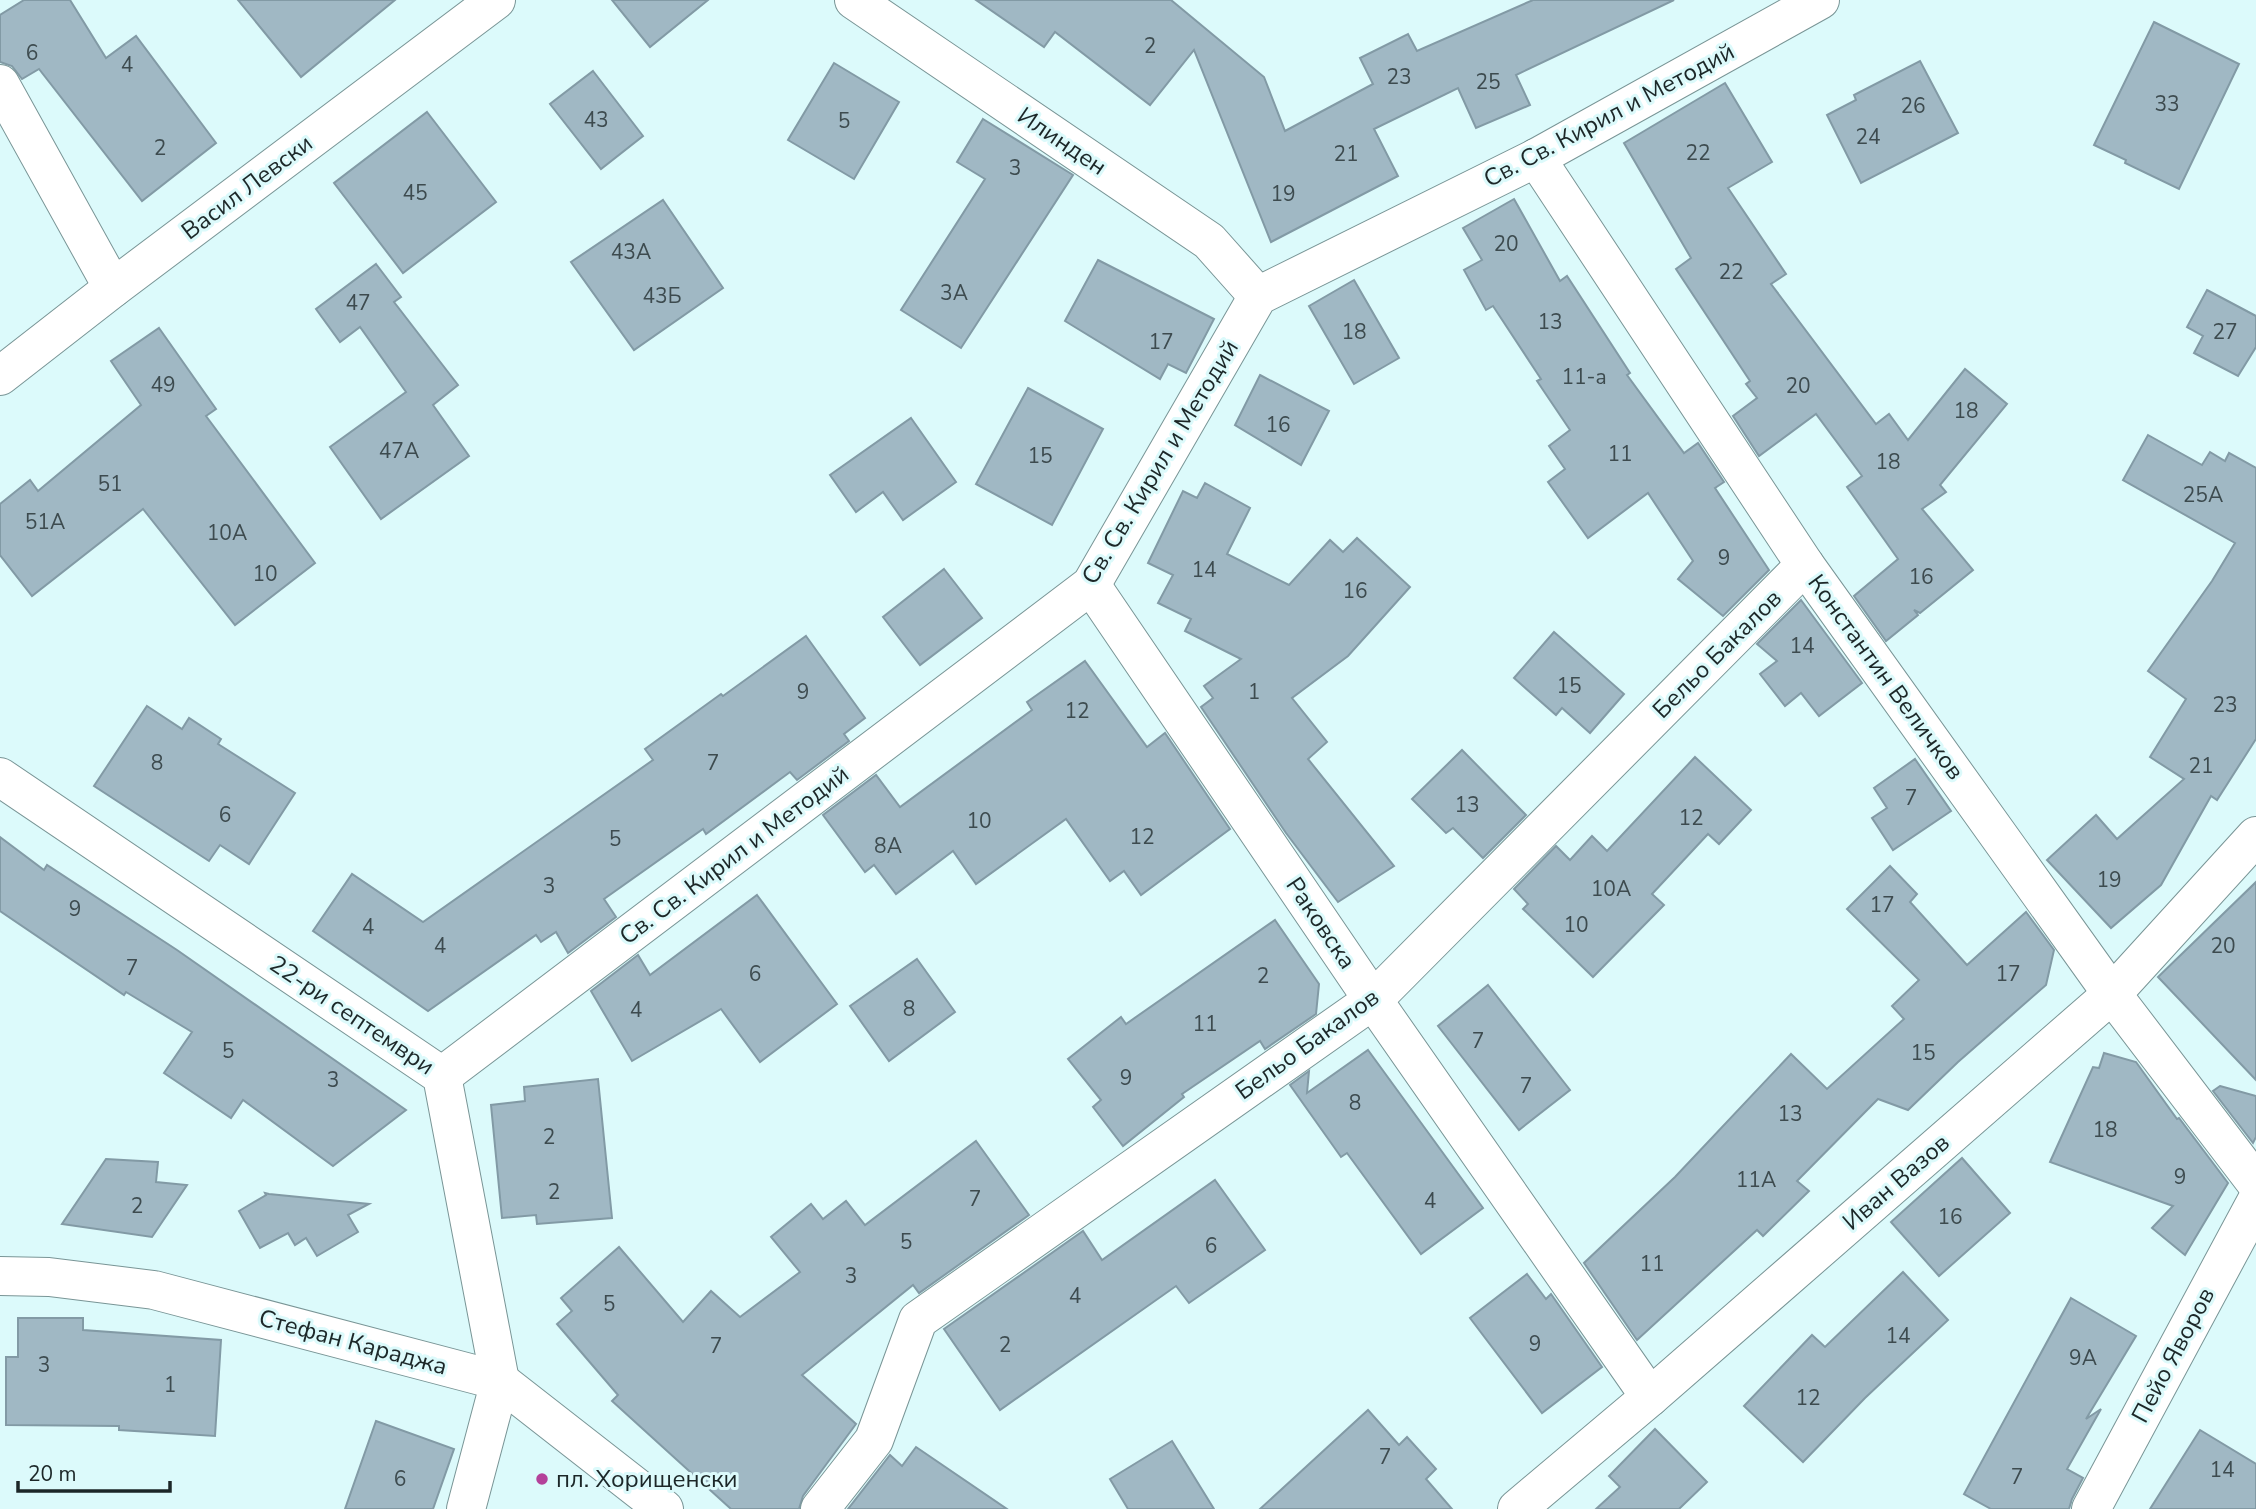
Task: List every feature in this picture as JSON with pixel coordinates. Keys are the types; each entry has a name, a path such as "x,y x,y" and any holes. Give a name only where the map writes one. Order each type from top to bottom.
{"street":[{"name":"Илинден","path":"854,0 1209,241 1258,296"},
{"name":"Св. Св. Кирил и Методий","path":"442,1076 1091,585 1258,296 1536,158 1820,0"},
{"name":"Васил Левски","path":"0,376 491,1"},
{"path":"0,84 113,288"},
{"name":"Константин Величков","path":"1536,158 1805,565 2112,994 2256,1183"},
{"name":"Бельо Бакалов","path":"820,1509 874,1440 918,1320 1373,1000 1805,565"},
{"name":"Раковска","path":"1091,585 1373,1000 1650,1397"},
{"name":"22-ри септември","path":"0,777 442,1076 500,1381 466,1509"},
{"name":"Иван Вазов","path":"1517,1509 1650,1397 2112,994 2256,836"},
{"name":"Пейо Яворов","path":"2091,1509 2256,1202"},
{"name":"Стефан Караджа","path":"0,1276 49,1277 154,1290 500,1381 664,1509"}],"building":[{"path":"24,0 70,0 106,58 136,36 216,143 142,201 39,69 22,79 12,66 0,62 0,15"},
{"path":"238,0 395,0 301,77"},
{"path":"612,0 708,0 650,47"},
{"path":"976,0 1171,0 1264,77 1285,131 1373,84 1360,58 1408,34 1417,51 1533,0 1674,0 1516,75 1530,105 1476,128 1458,88 1374,129 1398,176 1271,242 1194,50 1150,105 1055,32 1044,47"},
{"path":"2154,22 2239,64 2179,189 2094,145"},
{"path":"1920,61 1958,133 1861,183 1827,115 1856,100 1854,95"},
{"path":"834,63 899,102 854,179 788,140"},
{"path":"593,71 643,136 601,169 550,104"},
{"path":"1725,83 1772,162 1728,188 1786,274 1771,284 1876,424 1889,414 1908,440 1965,369 2007,404 1940,485 1946,492 1922,509 1973,570 1920,613 1914,610 1918,615 1886,641 1854,596 1898,559 1847,487 1862,476 1816,414 1759,456 1733,416 1757,398 1746,384 1750,381 1676,269 1691,258 1624,143"},
{"path":"427,112 496,202 403,273 334,183"},
{"path":"983,119 1073,175 961,348 901,310 985,179 957,162"},
{"path":"1514,199 1560,281 1567,276 1630,373 1627,375 1684,453 1698,443 1724,482 1715,488 1769,570 1723,616 1678,579 1693,561 1648,493 1588,538 1548,482 1565,469 1549,446 1570,430 1537,381 1541,379 1493,306 1486,310 1464,270 1482,260 1463,228"},
{"path":"663,200 723,288 634,350 571,262"},
{"path":"1098,260 1214,319 1186,373 1168,364 1160,379 1065,321"},
{"path":"376,264 401,297 394,302 458,385 433,405 469,456 381,519 330,447 406,392 360,327 340,342 316,309"},
{"path":"1354,280 1399,358 1354,384 1309,306"},
{"path":"2207,290 2256,316 2256,347 2238,376 2194,353 2203,336 2187,327"},
{"path":"159,328 216,409 206,416 315,563 235,625 143,509 32,596 0,555 0,504 30,480 38,491 141,405 111,361"},
{"path":"1260,375 1329,411 1301,465 1235,425"},
{"path":"1028,388 1103,429 1052,525 976,484"},
{"path":"911,418 956,482 903,520 883,492 856,512 830,475"},
{"path":"2148,435 2202,465 2210,452 2225,461 2229,453 2256,468 2256,739 2217,800 2211,796 2161,885 2111,928 2047,860 2096,815 2117,839 2184,779 2150,757 2186,699 2148,671 2212,581 2235,543 2123,480"},
{"path":"1205,483 1250,508 1227,554 1289,585 1330,540 1343,552 1357,538 1410,587 1348,656 1292,698 1327,742 1308,759 1394,866 1338,902 1286,833 1201,707 1213,698 1204,686 1241,659 1185,631 1191,619 1158,603 1173,575 1148,563 1183,491 1197,498"},
{"path":"944,569 982,618 920,665 883,617"},
{"path":"1801,600 1862,683 1819,716 1801,693 1785,706 1760,674 1777,661 1757,644"},
{"path":"1554,632 1624,694 1590,733 1562,708 1556,715 1514,678"},
{"path":"806,636 865,718 844,734 849,741 797,780 790,772 706,834 703,829 604,899 616,917 568,953 556,932 541,942 536,935 428,1011 313,931 352,874 423,922 653,760 645,749"},
{"path":"1085,661 1147,747 1165,733 1230,829 1141,895 1124,871 1110,881 1066,819 976,884 953,851 896,894 874,865 865,872 823,815 876,775 900,807 1032,710 1027,702"},
{"path":"147,706 182,729 189,718 221,739 218,744 295,793 249,864 220,845 209,861 94,786"},
{"path":"1462,750 1526,815 1483,858 1453,828 1446,833 1412,799"},
{"path":"1695,757 1751,810 1719,844 1708,834 1652,894 1664,905 1593,977 1523,909 1528,904 1514,889 1556,846 1570,860 1592,836 1607,851"},
{"path":"1915,759 1951,811 1893,850 1872,818 1887,808 1874,788"},
{"path":"0,837 44,870 47,865 177,950 406,1110 333,1166 243,1100 231,1118 164,1073 192,1032 126,992 124,995 0,911"},
{"path":"1890,866 1917,894 1910,902 1967,965 2026,912 2054,950 2046,985 1908,1110 1878,1099 1797,1181 1809,1191 1763,1236 1757,1230 1637,1340 1584,1263 1675,1177 1791,1054 1827,1089 1904,1019 1892,1006 1919,980 1847,909"},
{"path":"2256,882 2256,1080 2158,977"},
{"path":"757,895 837,1004 760,1062 721,1009 632,1061 591,991 638,955 650,975"},
{"path":"1275,920 1319,984 1316,1014 1265,1049 1260,1041 1182,1094 1184,1097 1123,1146 1093,1107 1101,1100 1068,1059 1121,1017 1126,1024"},
{"path":"917,959 955,1012 889,1061 850,1006"},
{"path":"1488,985 1570,1090 1519,1130 1438,1026"},
{"path":"1368,1050 1483,1208 1421,1254 1347,1153 1341,1157 1290,1085 1309,1071 1307,1093"},
{"path":"2104,1053 2136,1062 2228,1183 2185,1255 2152,1228 2173,1206 2050,1162 2093,1067 2099,1068"},
{"path":"598,1079 612,1218 537,1224 536,1215 502,1218 491,1105 525,1101 524,1087"},
{"path":"2220,1086 2256,1096 2256,1137 2253,1143 2213,1091"},
{"path":"976,1141 1029,1215 919,1293 913,1285 802,1375 856,1424 803,1496 799,1509 731,1509 612,1401 618,1395 557,1324 572,1311 561,1298 619,1247 683,1322 711,1291 740,1317 800,1272 771,1237 811,1204 823,1219 846,1201 865,1225"},
{"path":"1962,1158 2010,1213 1939,1276 1891,1222"},
{"path":"106,1159 158,1162 156,1182 187,1185 152,1237 62,1224"},
{"path":"1215,1180 1265,1250 1189,1303 1176,1286 1000,1410 944,1329 1083,1231 1102,1260"},
{"path":"265,1193 369,1204 348,1215 358,1232 317,1256 306,1238 295,1245 288,1233 260,1248 239,1211 266,1195"},
{"path":"1903,1272 1948,1320 1865,1398 1803,1462 1744,1406 1812,1335 1825,1347"},
{"path":"1527,1274 1546,1299 1551,1294 1602,1367 1542,1413 1470,1318"},
{"path":"2071,1298 2136,1336 2086,1419 2101,1409 2067,1469 2083,1478 2069,1509 1991,1509 1964,1494"},
{"path":"18,1318 83,1318 83,1330 221,1340 215,1436 119,1430 119,1426 6,1425 6,1357 18,1357"},
{"path":"1368,1410 1399,1445 1407,1437 1436,1469 1426,1479 1452,1509 1260,1509"},
{"path":"376,1421 454,1449 433,1509 345,1509"},
{"path":"1655,1429 1707,1482 1679,1509 1596,1509 1620,1487 1609,1476"},
{"path":"2200,1430 2256,1464 2256,1509 2150,1509"},
{"path":"1172,1441 1214,1509 1128,1509 1110,1479"},
{"path":"916,1447 1007,1509 848,1509 890,1455 902,1466"}],"place":[{"name":"пл. Хорищенски","path":"542,1479"}]}
